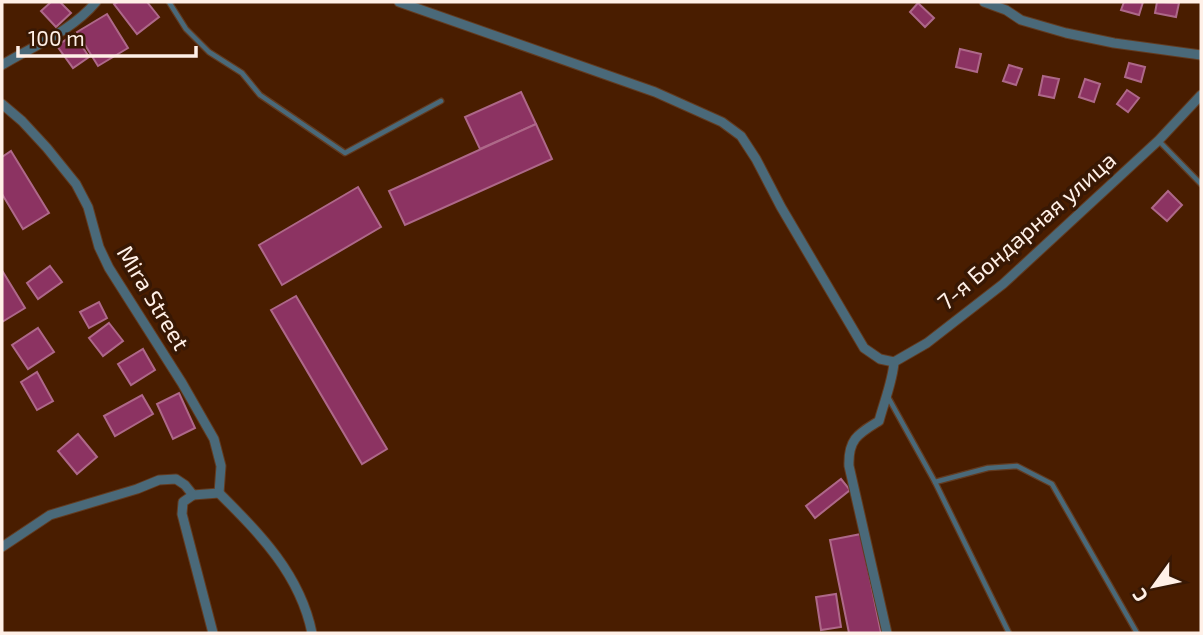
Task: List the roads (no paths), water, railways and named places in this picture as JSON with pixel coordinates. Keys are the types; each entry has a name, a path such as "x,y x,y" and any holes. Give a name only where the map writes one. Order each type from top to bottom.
{"street":[{"path":"2,65 71,25 96,2"},
{"path":"399,2 655,92 722,122 741,136 864,348 880,359 894,362 894,374 879,421 859,433 851,445 849,455 849,466 887,633"},
{"path":"985,2 1006,10 1021,20 1066,33 1114,43 1201,55"},
{"name":"7-я Бондарная улица","path":"894,362 926,343 1003,284 1158,140 1201,95"},
{"name":"Mira Street","path":"2,104 47,148 76,184 88,207 99,247 109,268 214,439 221,466 219,493"},
{"path":"2,547 50,515 159,480 176,479 193,495"},
{"path":"213,633 182,514 183,502 193,495 219,493 259,533 289,575 303,602 312,633"}],"lane":[{"path":"169,2 186,29 209,52 242,73 260,95 345,153 441,101"},
{"path":"1158,140 1201,184"},
{"path":"886,394 935,482 1009,633"},
{"path":"935,482 988,468 1017,466 1052,484 1138,633"}]}
